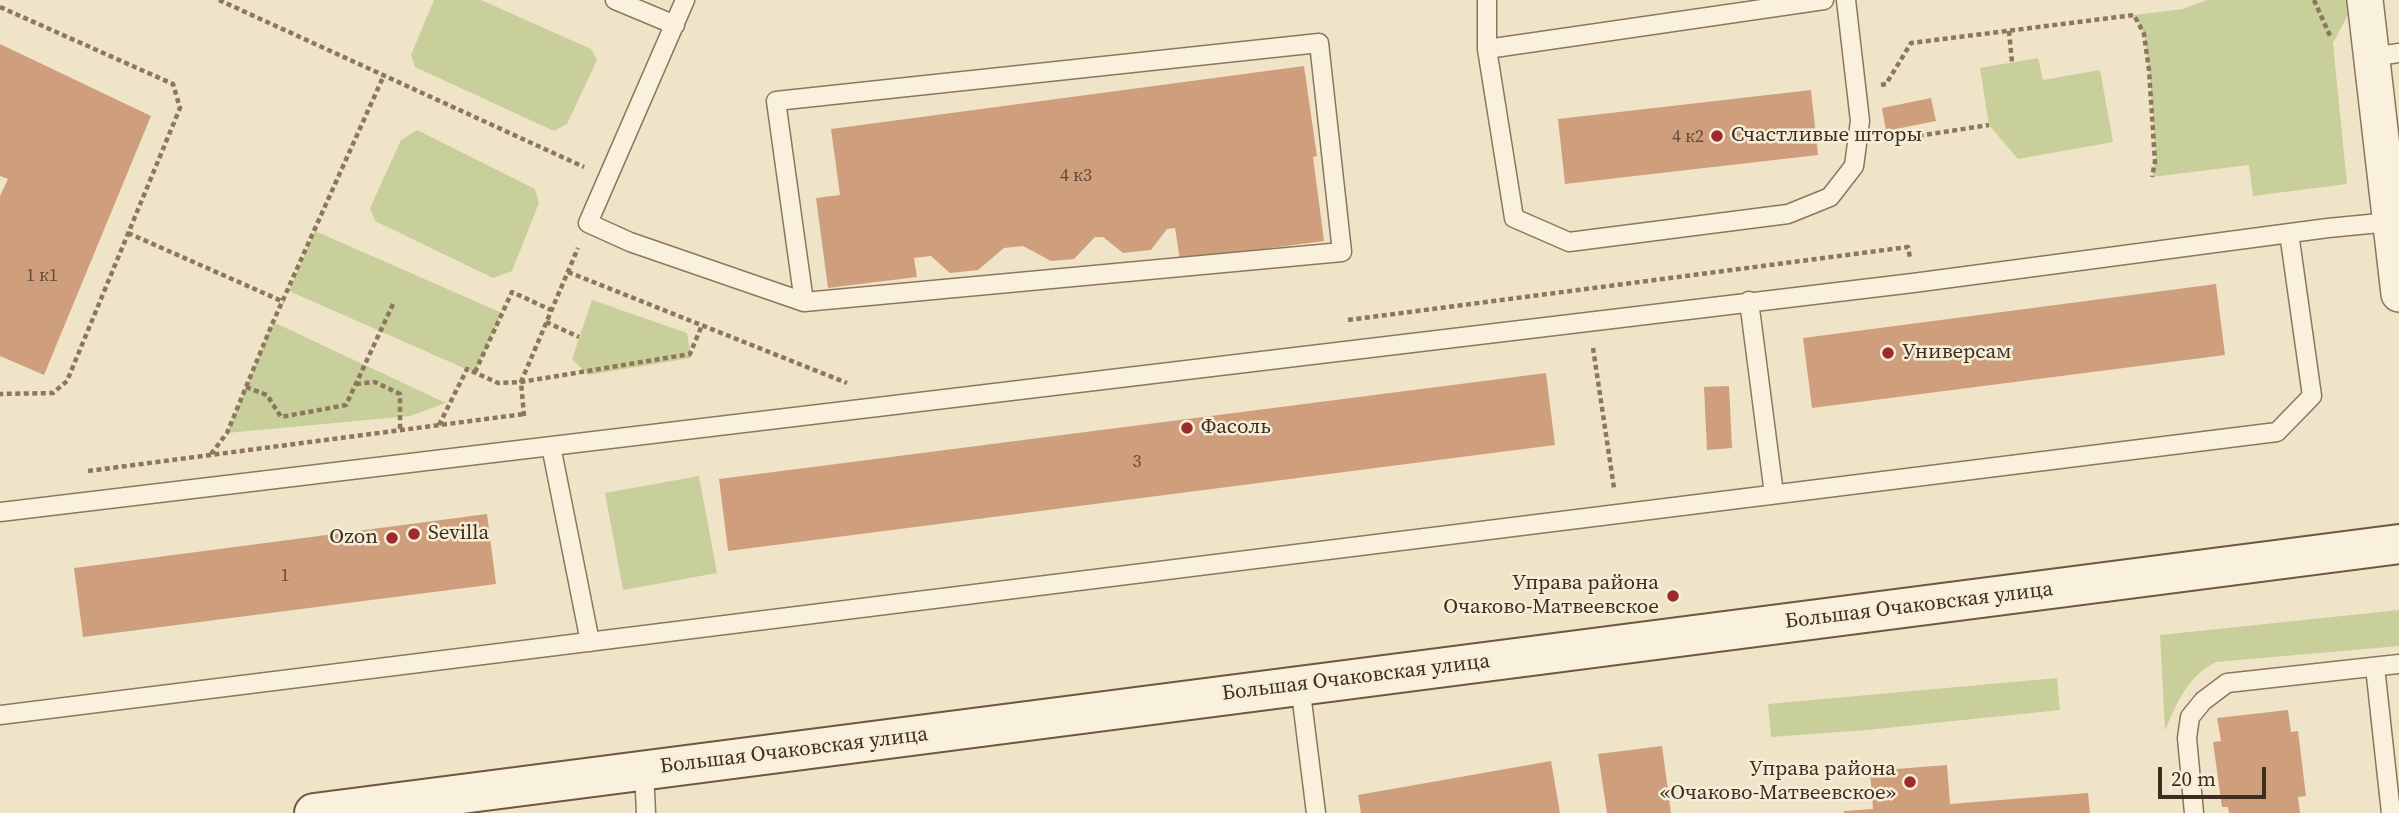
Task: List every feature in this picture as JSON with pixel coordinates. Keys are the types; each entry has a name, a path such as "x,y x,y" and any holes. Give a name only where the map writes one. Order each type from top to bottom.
{"street":[{"path":"2365,0 2385,55 2390,222 2399,294"},
{"name":"Большая Очаковская улица","path":"314,813 2399,544"}],"lane":[{"path":"615,0 675,25"},
{"path":"685,0 588,223 630,242 804,302 1342,252 1320,43 776,101 804,302"},
{"path":"1487,0 1488,49 1514,218 1569,242 1788,214 1830,197 1854,166 1860,121 1846,0"},
{"path":"1488,49 1824,0"},
{"path":"0,512 1913,283 2390,222"},
{"path":"0,715 2277,432 2312,396 2289,233"},
{"path":"1749,301 1774,494"},
{"path":"551,446 590,642"},
{"path":"2194,813 2187,738 2190,717 2203,701 2227,683 2399,664"},
{"path":"2375,667 2391,813"},
{"path":"1300,685 1316,813"},
{"path":"645,771 646,813"}],"path":[{"path":"219,0 606,178"},
{"path":"0,7 173,84 180,108 67,381 53,393 0,394"},
{"path":"1856,90 1886,84 1911,43 2134,15 2144,34 2149,70 2155,162 2152,177"},
{"path":"2009,31 2012,62"},
{"path":"211,455 227,433 384,75"},
{"path":"1857,145 1989,125"},
{"path":"527,449 521,382 588,223"},
{"path":"128,233 284,302"},
{"path":"568,272 851,384"},
{"path":"475,373 512,292 551,310"},
{"path":"246,387 267,395 281,417 346,405 394,302"},
{"path":"1588,320 1618,514"},
{"path":"546,322 579,337"},
{"path":"439,426 467,369 498,383 521,382 690,354 702,325"},
{"path":"356,384 374,382 400,394 400,431"},
{"path":"79,472 524,414"}],"green space":[{"path":"434,0 481,0 591,49 597,60 567,124 554,131 415,67 411,55"},
{"path":"2207,0 2356,0 2333,43 2347,184 2253,196 2249,165 2152,177 2156,157 2149,70 2144,34 2134,15 2183,9"},
{"path":"2038,58 2043,80 2100,70 2113,142 2018,159 1989,125 1980,68"},
{"path":"417,130 535,189 539,203 512,271 493,278 375,221 370,208 401,140"},
{"path":"315,231 502,313 475,373 289,291"},
{"path":"592,300 687,333 691,358 588,375 572,359"},
{"path":"273,322 446,403 410,416 227,433"},
{"path":"699,476 717,573 623,590 605,493"},
{"path":"2399,610 2399,646 2216,662 2190,683 2165,731 2160,635"},
{"path":"2057,678 2060,710 1771,737 1768,704"}],"building":[{"path":"0,44 151,116 44,375 0,356 0,196 8,179 0,176"},
{"path":"1304,66 1317,156 1313,157 1324,241 1180,260 1175,228 1167,229 1151,250 1123,253 1103,237 1095,237 1074,259 1051,261 1023,246 1004,248 978,270 950,273 931,256 914,258 917,277 828,288 816,198 840,195 831,129"},
{"path":"1811,90 1818,155 1565,184 1558,119"},
{"path":"1931,98 1936,121 1886,131 1882,108"},
{"path":"2216,284 2225,355 1812,408 1803,338"},
{"path":"1546,373 1555,445 728,551 719,479"},
{"path":"1729,386 1732,448 1707,450 1704,387"},
{"path":"487,514 496,584 83,637 74,568"},
{"path":"2288,710 2291,732 2298,731 2306,796 2298,797 2300,813 2229,813 2228,807 2222,807 2213,742 2221,741 2217,718"},
{"path":"1662,746 1671,813 1607,813 1598,754"},
{"path":"1551,761 1560,813 1361,813 1358,795"},
{"name":"Управа района «Очаково-Матвеевское»","path":"1947,765 1950,804 2088,793 2090,813 1844,813 1873,809 1870,771"}],"place":[{"name":"Счастливые шторы","path":"1717,136"},
{"name":"Универсам","path":"1888,353"},
{"name":"Фасоль","path":"1187,428"},
{"name":"Sevilla","path":"414,534"},
{"name":"Ozon","path":"392,538"},
{"name":"Управа района Очаково-Матвеевское","path":"1673,596"},
{"name":"Управа района «Очаково-Матвеевское»","path":"1910,782"}]}
